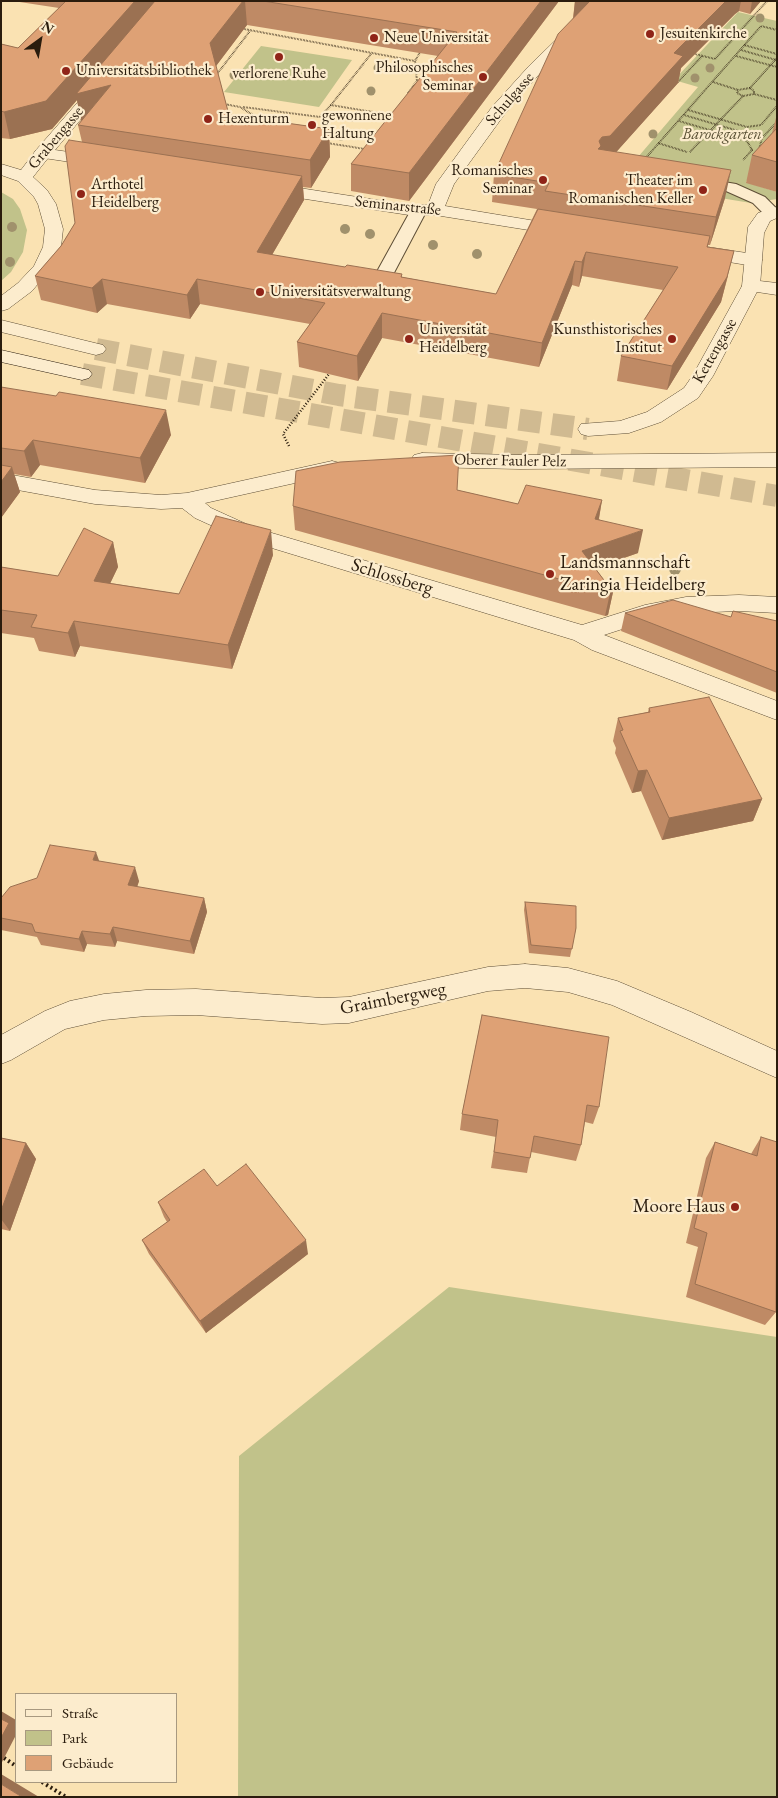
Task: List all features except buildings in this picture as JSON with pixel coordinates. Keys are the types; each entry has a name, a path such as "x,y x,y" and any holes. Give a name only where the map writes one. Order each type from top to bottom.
{"street":[{"name":"Schulgasse","path":"427,210 498,110 535,69 605,1"},
{"name":"Grabengasse","path":"1,305 31,280 42,268 52,247 54,229 47,204 24,177 114,69"},
{"path":"43,153 124,165"},
{"path":"1,169 24,177"},
{"name":"Seminarstraße","path":"252,186 586,234"},
{"name":"Kettengasse","path":"588,429 622,428 654,417 691,392 703,376 751,286 755,233 764,217 774,212"},
{"path":"676,248 753,260"},
{"path":"751,286 777,289"},
{"path":"1,326 96,349"},
{"path":"1,356 82,374"},
{"name":"Oberer Fauler Pelz","path":"402,460 520,462 777,460"},
{"path":"1,480 120,500 162,502 187,500 350,464"},
{"name":"Schlossberg","path":"187,500 203,513 247,533 582,634 600,644 777,712"},
{"path":"582,634 615,622 672,607 718,603 777,605"},
{"name":"Graimbergweg","path":"1,1051 55,1020 70,1014 104,1007 146,1003 196,1002 322,1011 349,1010 488,979 525,976 568,980 616,994 681,1020 777,1065"}],"lane":[{"path":"681,180 730,187 759,200 774,212"},
{"path":"378,286 427,210"}],"path":[{"path":"695,54 715,59 767,1"},
{"path":"639,166 761,26 777,30"},
{"path":"244,29 414,61"},
{"path":"214,77 250,31"},
{"path":"744,46 777,54"},
{"path":"406,95 417,81 414,61 422,49"},
{"path":"740,50 776,59"},
{"path":"222,104 320,117 371,54"},
{"path":"678,82 703,56"},
{"path":"736,56 777,67"},
{"path":"713,82 738,90 750,88 776,59"},
{"path":"750,88 754,91 754,94"},
{"path":"738,90 737,93 743,96"},
{"path":"710,130 743,96 754,94 777,100"},
{"path":"331,105 391,115"},
{"path":"240,106 268,124"},
{"path":"688,110 746,127 761,125 777,106"},
{"path":"386,122 396,110"},
{"path":"684,115 762,138"},
{"path":"251,119 260,119"},
{"path":"679,121 747,141 752,150 742,161"},
{"path":"730,187 759,152 762,138 777,122"},
{"path":"320,142 365,149 361,155"},
{"path":"286,439 283,434 329,374"},
{"path":"4,1758 15,1765"},
{"path":"44,1783 66,1797"}],"green space":[{"name":"Barockgarten","path":"738,12 777,21 777,131 746,182 777,192 777,199 751,203 622,182 632,164 698,87 674,80"},
{"path":"261,46 352,60 319,107 224,92"},
{"path":"1,192 13,199 20,209 27,230 23,252 11,272 1,281"},
{"path":"449,1287 777,1337 777,1797 238,1797 239,1456"}],"tunnel":[{"path":"96,349 339,395 588,429"},
{"path":"82,374 777,496"}],"place":[{"name":"Jesuitenkirche","path":"650,34"},
{"name":"Neue Universität","path":"374,38"},
{"name":"verlorene Ruhe","path":"279,57"},
{"name":"Universitätsbibliothek","path":"66,71"},
{"name":"Philosophisches Seminar","path":"483,77"},
{"name":"Hexenturm","path":"208,119"},
{"name":"gewonnene Haltung","path":"312,125"},
{"name":"Romanisches Seminar","path":"543,180"},
{"name":"Theater im Romanischen Keller","path":"703,190"},
{"name":"Arthotel Heidelberg","path":"81,194"},
{"name":"Universitätsverwaltung","path":"260,292"},
{"name":"Universität Heidelberg","path":"409,339"},
{"name":"Kunsthistorisches Institut","path":"672,339"},
{"name":"Landsmannschaft Zaringia Heidelberg","path":"550,574"},
{"name":"Moore Haus","path":"735,1207"}]}
